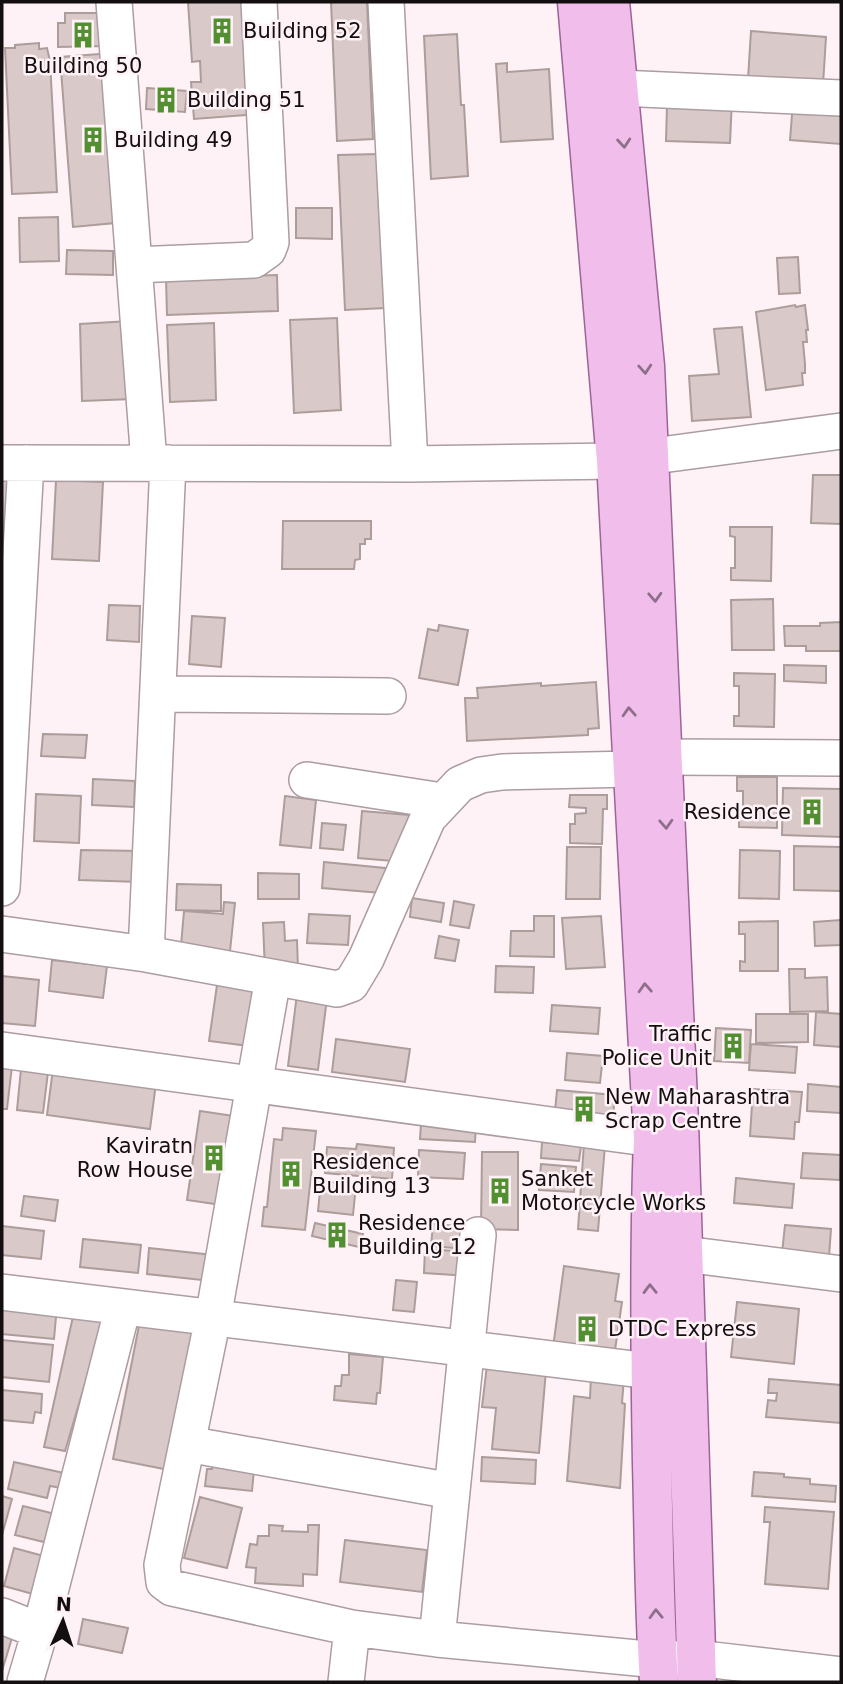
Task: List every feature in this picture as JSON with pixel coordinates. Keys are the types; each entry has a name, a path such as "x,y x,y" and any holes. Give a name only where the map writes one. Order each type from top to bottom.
{"main road":[{"path":"577,2 632,459 648,763 684,1254 696,1670"},
{"path":"610,2 645,366 632,459"},
{"path":"648,763 653,1139 649,1248 650,1371 659,1671"}],"street":[{"path":"114,2 134,265 159,462 158,694 146,954"},
{"path":"134,265 254,261 268,250 271,242 259,2"},
{"path":"386,2 410,464"},
{"path":"619,88 841,98"},
{"path":"2,888 14,463 410,464 632,459 841,431"},
{"path":"158,694 388,696"},
{"path":"2,934 146,954 337,989 351,984 366,959 428,818 460,784 481,775 648,763 841,758"},
{"path":"307,780 442,801"},
{"path":"273,978 213,1318 162,1565 164,1582 172,1588 352,1628 659,1671 841,1675"},
{"path":"2,1050 653,1139"},
{"path":"437,1639 478,1235"},
{"path":"684,1254 841,1273"},
{"path":"2,1292 650,1371"},
{"path":"25,1682 123,1307"},
{"path":"187,1444 452,1491"},
{"path":"2,1616 40,1631"},
{"path":"346,1682 352,1628"}],"building":[{"name":"Building 52","path":"188,2 252,2 260,114 194,119 191,82 201,82 200,61 192,62"},
{"path":"331,2 367,2 373,139 337,141"},
{"name":"Building 50","path":"65,13 107,13 107,46 58,47 58,23 65,23"},
{"path":"751,31 826,37 823,85 748,79"},
{"path":"457,34 468,176 431,179 424,36"},
{"path":"39,43 39,49 47,48 50,61 57,192 12,194 5,48"},
{"name":"Building 49","path":"113,53 126,222 73,227 60,57"},
{"path":"507,63 507,72 549,69 553,139 501,142 496,64"},
{"name":"Building 51","path":"147,88 187,91 185,112 146,109"},
{"path":"732,99 730,143 666,141 667,105"},
{"path":"793,102 841,105 841,144 790,140"},
{"path":"378,154 385,308 345,310 338,155"},
{"path":"296,208 332,208 332,239 296,238"},
{"path":"58,217 59,261 20,262 19,218"},
{"path":"67,250 113,251 113,275 66,274"},
{"path":"798,257 800,293 779,294 777,258"},
{"path":"277,275 278,311 167,315 166,279"},
{"path":"805,305 808,330 807,342 803,342 803,385 766,390 756,312"},
{"path":"337,318 341,410 294,413 290,320"},
{"path":"129,321 133,399 82,401 80,324"},
{"path":"214,323 216,400 170,402 167,325"},
{"path":"742,327 751,417 692,421 689,376 719,374 714,329"},
{"path":"813,475 841,475 841,524 811,523"},
{"path":"2,476 14,476 12,556 2,556"},
{"path":"56,480 103,482 99,561 52,559"},
{"path":"283,521 371,521 371,539 365,539 365,544 360,544 360,559 355,560 354,569 282,569"},
{"path":"730,527 772,527 771,581 731,580 731,568 735,568 735,537 730,536"},
{"path":"773,599 774,650 732,650 731,600"},
{"path":"109,605 140,606 139,642 107,640"},
{"path":"192,616 225,618 221,667 189,664"},
{"path":"841,622 841,651 806,651 806,646 785,646 784,626 820,626 820,623"},
{"path":"439,625 468,630 458,685 419,678 428,629 438,631"},
{"path":"784,665 826,666 826,683 784,681"},
{"path":"734,673 775,674 774,727 734,726 734,716 739,716 739,686 734,686"},
{"path":"596,682 599,728 588,729 588,735 467,741 465,698 478,698 477,688"},
{"path":"43,734 87,735 85,758 41,756"},
{"path":"737,777 777,777 777,828 739,827 739,818 743,818 743,791 737,791"},
{"path":"93,779 135,781 134,807 92,805"},
{"name":"Residence","path":"783,788 841,789 841,837 782,835"},
{"path":"36,794 81,796 79,843 34,841"},
{"path":"570,795 607,795 607,809 603,809 602,844 570,843 570,824 575,824 575,814 586,813 586,808 569,807"},
{"path":"285,796 316,800 311,848 280,845"},
{"path":"362,811 409,815 405,862 358,858"},
{"path":"322,823 346,825 343,850 320,848"},
{"name":"Residence","path":"794,846 841,847 841,891 794,890"},
{"path":"567,847 601,847 600,899 566,899"},
{"path":"81,850 141,851 140,882 79,880"},
{"path":"740,850 780,851 779,899 739,898"},
{"path":"324,862 395,869 393,894 322,888"},
{"path":"258,873 299,874 299,899 258,899"},
{"path":"177,884 221,885 221,911 176,910"},
{"path":"412,898 444,903 441,922 410,917"},
{"path":"454,901 474,905 469,928 450,925"},
{"path":"224,902 235,903 229,961 180,957 184,911 223,914"},
{"path":"309,914 350,916 348,945 307,943"},
{"path":"534,916 554,916 554,957 510,956 511,931 534,931"},
{"path":"601,916 605,967 566,969 562,918"},
{"path":"841,920 841,945 815,946 814,922"},
{"path":"778,921 778,971 740,971 740,961 745,962 745,934 739,934 739,922"},
{"path":"284,922 285,941 297,940 298,969 265,971 263,923"},
{"path":"439,936 459,940 455,961 435,958"},
{"path":"52,960 107,966 103,998 49,991"},
{"path":"496,966 534,967 533,993 495,992"},
{"path":"789,969 805,969 805,978 827,977 828,1011 790,1012"},
{"path":"2,976 39,980 35,1026 2,1023"},
{"path":"218,978 267,985 257,1047 209,1041"},
{"path":"297,994 327,998 318,1070 288,1066"},
{"path":"552,1005 600,1008 598,1034 550,1031"},
{"path":"816,1012 841,1014 841,1047 814,1045"},
{"path":"756,1014 808,1014 808,1042 756,1043"},
{"name":"Traffic Police Unit","path":"716,1028 751,1030 749,1063 714,1061"},
{"path":"336,1039 410,1049 405,1082 332,1072"},
{"path":"751,1044 797,1047 795,1073 749,1070"},
{"name":"New Maharashtra Scrap Centre","path":"567,1053 603,1056 600,1083 565,1080"},
{"path":"2,1065 12,1066 7,1109 2,1109"},
{"path":"21,1069 48,1072 43,1113 17,1110"},
{"path":"53,1069 156,1083 150,1129 47,1115"},
{"path":"808,1084 841,1087 841,1113 807,1111"},
{"path":"753,1089 802,1092 794,1139 750,1136"},
{"name":"New Maharashtra Scrap Centre","path":"557,1090 615,1095 612,1127 554,1122"},
{"name":"Kaviratn Row House","path":"200,1111 241,1117 229,1206 187,1200"},
{"path":"421,1123 476,1123 475,1142 420,1139"},
{"name":"Residence Building 13","path":"283,1128 316,1131 305,1230 262,1226 264,1207 267,1207 274,1139 282,1140"},
{"path":"542,1142 581,1146 579,1161 541,1158"},
{"path":"584,1143 605,1145 598,1231 578,1229"},
{"path":"357,1144 394,1148 392,1179 325,1173 327,1147 356,1149"},
{"path":"419,1150 465,1153 463,1179 418,1177"},
{"name":"Sanket Motorcycle Works","path":"482,1152 518,1152 518,1230 481,1229"},
{"path":"803,1153 841,1155 840,1180 801,1178"},
{"path":"541,1164 576,1167 574,1192 539,1190"},
{"path":"736,1178 794,1184 792,1208 734,1203"},
{"path":"321,1181 356,1185 353,1215 318,1211"},
{"path":"24,1196 58,1200 55,1221 21,1216"},
{"name":"Residence Building 12","path":"315,1223 363,1234 359,1247 312,1236"},
{"path":"433,1224 468,1227 466,1249 431,1246"},
{"path":"785,1225 831,1229 829,1257 782,1253"},
{"path":"2,1226 44,1231 41,1259 2,1255"},
{"path":"83,1239 141,1245 138,1273 80,1267"},
{"path":"149,1248 213,1255 211,1281 147,1274"},
{"path":"425,1249 470,1252 469,1276 424,1273"},
{"name":"DTDC Express","path":"564,1266 619,1274 615,1301 622,1302 613,1364 552,1355"},
{"path":"396,1280 417,1282 414,1312 393,1310"},
{"path":"2,1300 57,1306 54,1339 2,1334"},
{"path":"737,1302 799,1309 794,1364 731,1357"},
{"path":"74,1312 105,1316 65,1451 44,1447"},
{"path":"141,1315 197,1326 169,1470 113,1459"},
{"path":"2,1340 53,1345 49,1382 2,1377"},
{"path":"349,1354 383,1357 380,1393 377,1393 376,1404 334,1400 335,1386 341,1386 342,1375 349,1375"},
{"path":"487,1365 546,1370 539,1453 492,1449 496,1408 482,1407"},
{"path":"591,1376 624,1378 620,1488 567,1481 574,1396 590,1398"},
{"path":"769,1379 841,1385 841,1423 766,1417 768,1400 776,1401 777,1393 768,1393"},
{"path":"2,1390 42,1394 41,1413 35,1412 33,1423 2,1420"},
{"path":"213,1454 255,1459 252,1491 205,1486 207,1469 212,1469"},
{"path":"482,1457 536,1460 535,1484 481,1481"},
{"path":"14,1462 64,1473 61,1488 50,1486 47,1498 8,1489"},
{"path":"754,1472 784,1474 784,1477 810,1479 810,1484 836,1486 835,1502 752,1496"},
{"path":"2,1496 12,1499 2,1535"},
{"path":"200,1497 242,1508 227,1568 184,1558"},
{"path":"23,1506 59,1515 52,1544 15,1535"},
{"path":"765,1507 834,1512 828,1589 765,1584 770,1522 764,1522"},
{"path":"269,1525 283,1526 282,1531 308,1532 308,1525 319,1525 317,1575 303,1574 303,1586 255,1583 256,1568 246,1567 250,1544 257,1545 258,1536 269,1536"},
{"path":"345,1540 427,1550 422,1592 340,1582"},
{"path":"14,1548 51,1558 40,1596 4,1586"},
{"path":"83,1619 128,1628 122,1653 78,1644"},
{"path":"2,1624 15,1628 2,1671"}],"place":[{"name":"Building 52","path":"222,31"},
{"name":"Building 50","path":"83,35"},
{"name":"Building 51","path":"166,100"},
{"name":"Building 49","path":"93,140"},
{"name":"Residence","path":"812,812"},
{"name":"Traffic Police Unit","path":"733,1046"},
{"name":"New Maharashtra Scrap Centre","path":"584,1109"},
{"name":"Kaviratn Row House","path":"214,1158"},
{"name":"Residence Building 13","path":"291,1174"},
{"name":"Sanket Motorcycle Works","path":"500,1191"},
{"name":"Residence Building 12","path":"337,1235"},
{"name":"DTDC Express","path":"587,1329"}]}
